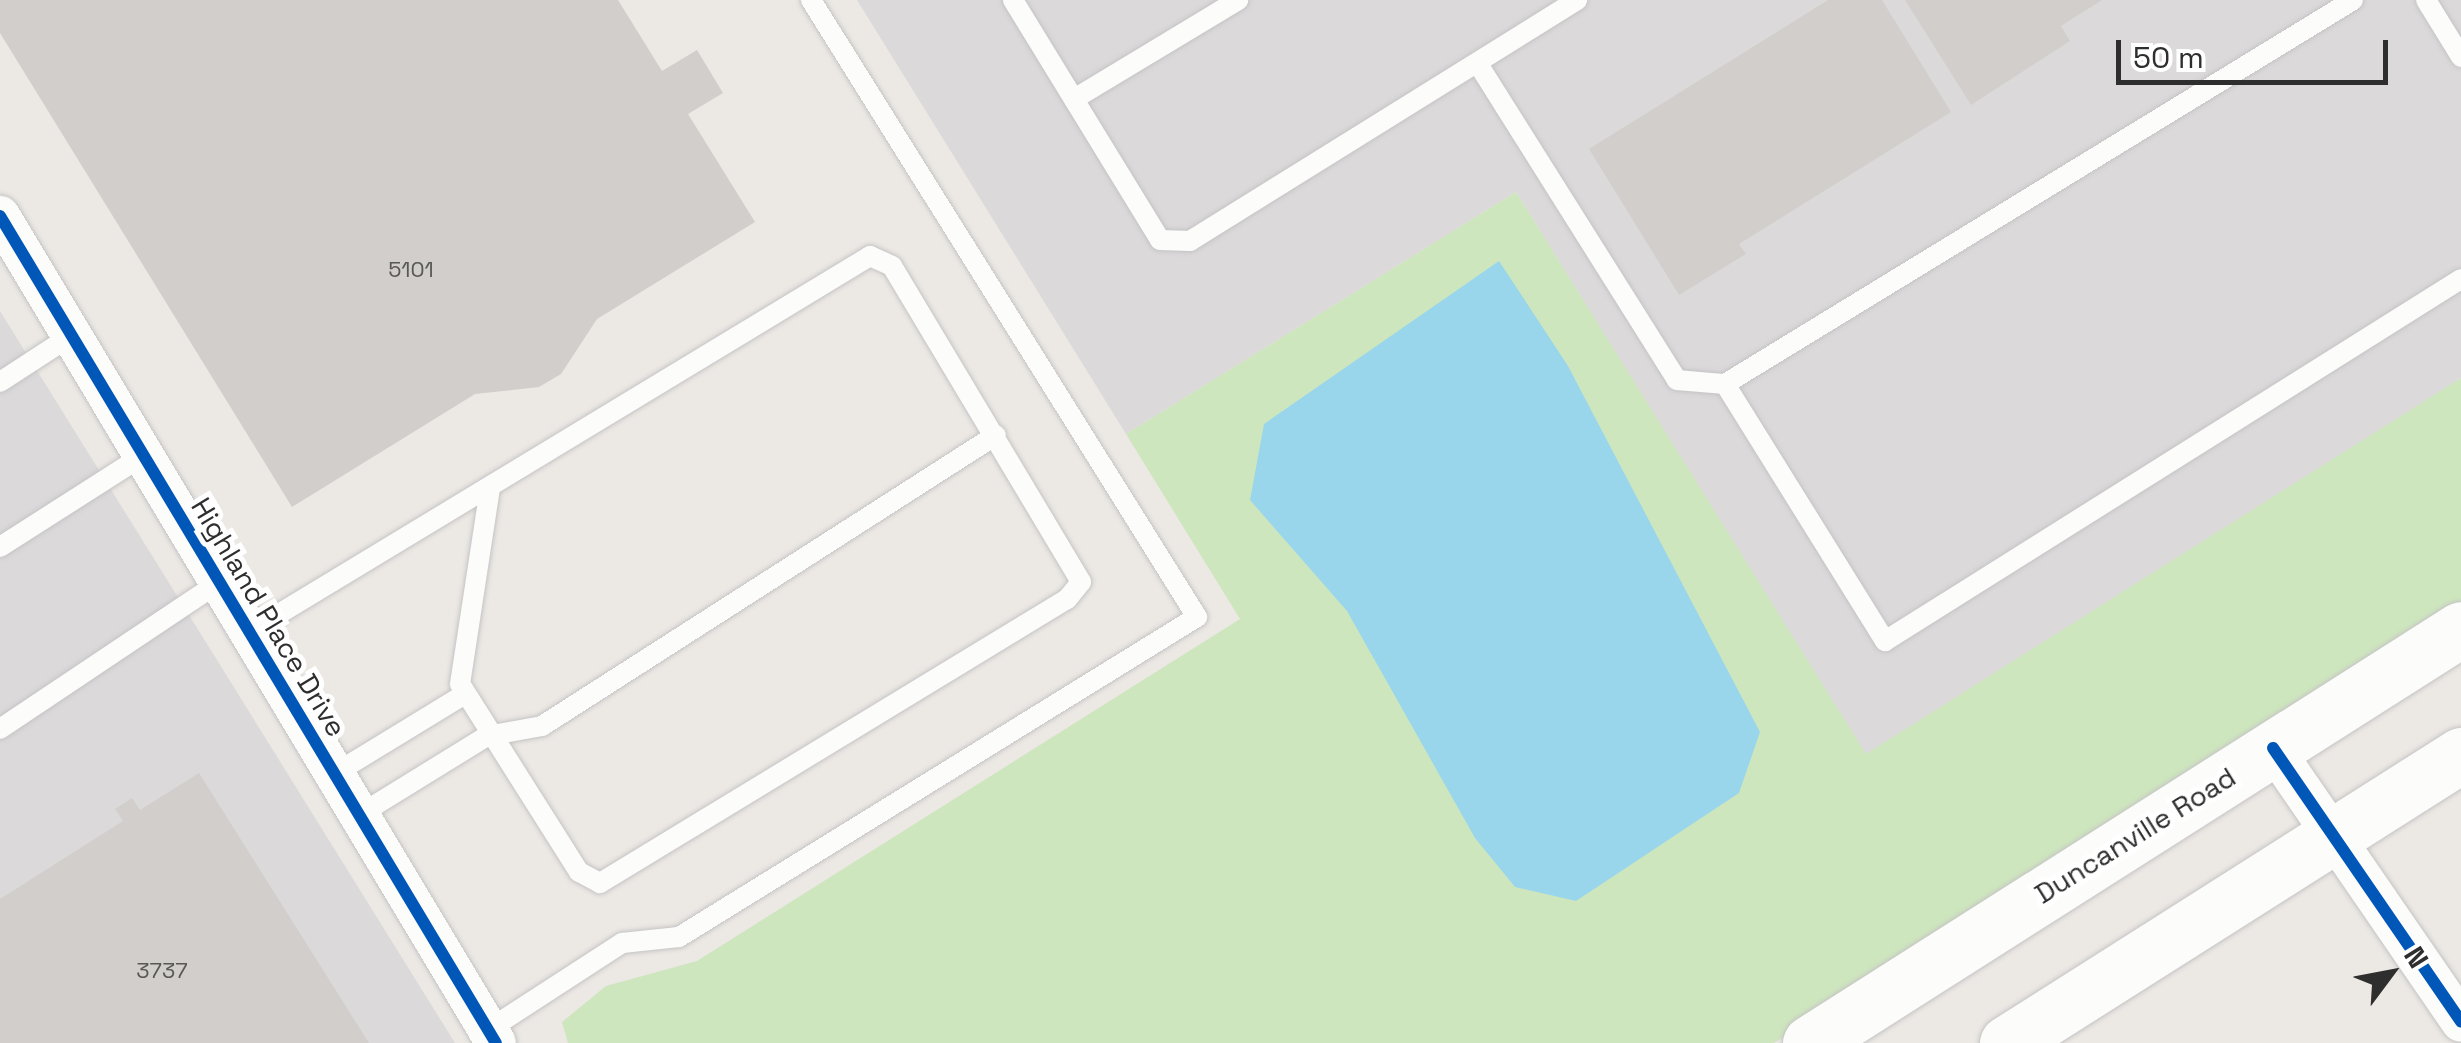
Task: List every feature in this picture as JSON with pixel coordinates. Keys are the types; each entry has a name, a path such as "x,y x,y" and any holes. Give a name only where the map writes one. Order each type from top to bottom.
{"main road":[{"name":"Duncanville Road","path":"1810,1043 2461,630"},
{"path":"2007,1043 2461,755"}],"street":[{"name":"Highland Place Drive","path":"0,216 492,1036"},
{"path":"2273,748 2330,838 2461,1022"}],"lane":[{"path":"492,1036 622,943 678,937 1197,616 810,0"},
{"path":"1012,0 1160,240 1190,241 1577,0"},
{"path":"1074,99 1238,0"},
{"path":"1478,64 1677,380 1725,384 2353,0"},
{"path":"2426,0 2461,57"},
{"path":"249,632 870,256 892,266 1078,567 1081,582 1067,599 616,880 579,872 464,694 460,653 490,487"},
{"path":"1725,384 1885,641 2461,279"},
{"path":"0,382 72,336"},
{"path":"360,816 488,736 542,726 996,434"},
{"path":"0,547 144,455"},
{"path":"0,729 220,582"},
{"path":"334,774 464,694"}],"shaded area":[{"path":"857,0 2461,0 2461,378 1866,755 1516,192 1126,434"},
{"path":"0,311 455,1043 0,1043"}],"green space":[{"path":"1516,192 1866,754 2461,378 2461,608 1774,1043 568,1043 562,1022 606,986 697,961 1240,619 1126,434"}],"water":[{"path":"1499,261 1568,366 1760,732 1739,793 1576,901 1515,887 1475,838 1347,611 1250,500 1264,424"}],"building":[{"path":"0,0 618,0 662,71 697,50 723,93 688,114 755,222 597,319 561,374 539,387 475,394 292,507 0,33"},
{"path":"1828,0 1882,0 1951,112 1739,244 1746,254 1679,295 1589,149"},
{"path":"1905,0 2102,0 2061,26 2070,41 1971,105"},
{"path":"199,773 369,1043 0,1043 0,899 123,821 115,809 132,798 140,810"}],"cycle path":[{"path":"0,216 496,1043"},
{"path":"2273,748 2461,1022"}]}
